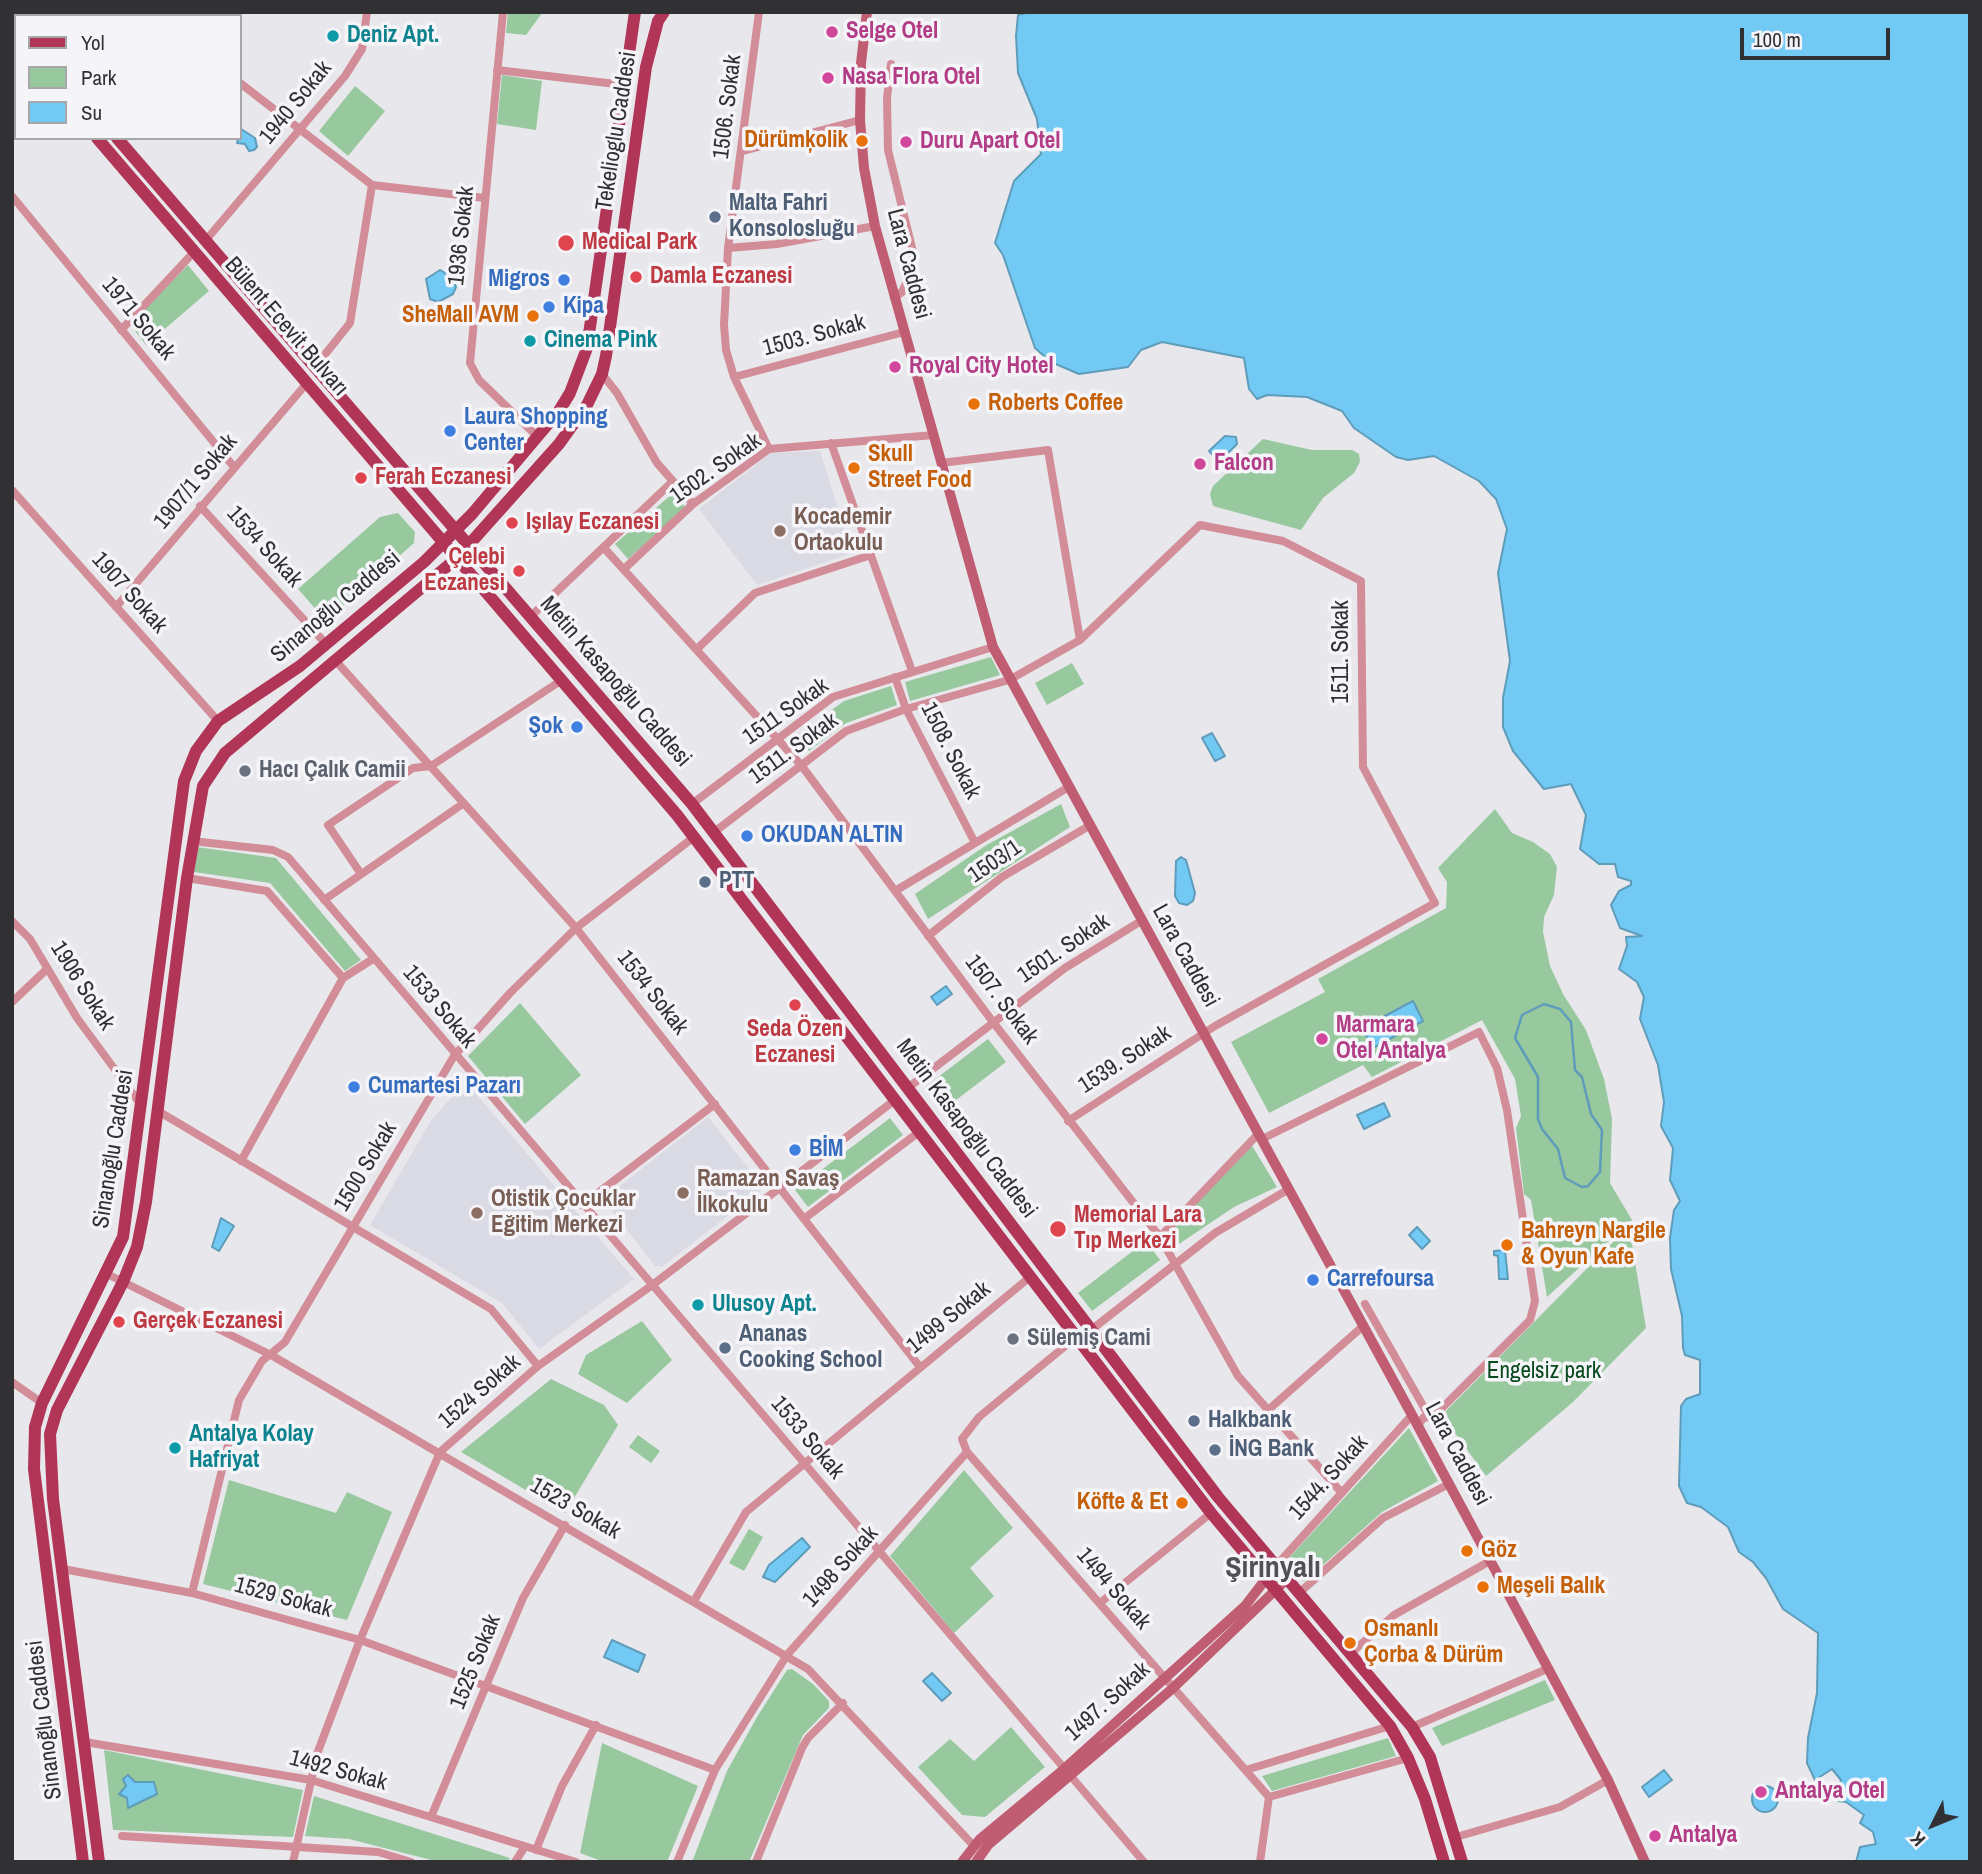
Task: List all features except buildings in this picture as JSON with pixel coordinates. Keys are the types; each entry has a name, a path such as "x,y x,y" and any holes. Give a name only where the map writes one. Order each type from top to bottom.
{"main road":[{"name":"Tekelioglu Caddesi","path":"455,531 538,437 570,393 587,348 635,12"},
{"path":"642,12 662,12"},
{"name":"Tekelioglu Caddesi","path":"469,546 574,426 602,374 646,68 662,12"},
{"name":"Bülent Ecevit Bulvarı","path":"99,140 457,558"},
{"name":"Bülent Ecevit Bulvarı","path":"119,140 469,546"},
{"name":"Si̇nanoğlu Caddesi","path":"83,1862 34,1469 35,1427 42,1403 123,1237 143,1107 179,797 196,751 218,721 274,685 327,645 455,531"},
{"name":"Si̇nanoğlu Caddesi","path":"99,1862 49,1462 50,1434 61,1401 123,1282 137,1247 158,1111 192,841 202,786 225,753 469,546"},
{"name":"Metin Kasapoğlu Caddesi","path":"469,546 692,804 1091,1330 1275,1567 1412,1727 1430,1757 1462,1862"},
{"name":"Metin Kasapoğlu Caddesi","path":"457,558 694,837 1211,1513 1390,1726 1409,1758 1444,1862"}],"street":[{"name":"1940 Sokak","path":"206,240 301,131 362,49 367,12"},
{"name":"1936 Sokak","path":"503,12 470,363 479,380 538,437"},
{"name":"1506. Sokak","path":"759,12 743,151 728,248 724,325 726,350 734,377 769,449"},
{"name":"Lara Caddesi","path":"867,12 861,63 860,120 864,167 875,226 993,647 1067,788 1415,1420 1608,1780 1645,1862"},
{"path":"891,64 887,98 888,150 913,252 910,275 902,292 894,298"},
{"path":"497,69 624,85"},
{"path":"242,85 372,185 485,198"},
{"path":"743,151 860,120"},
{"path":"315,368 350,323 372,185"},
{"name":"1971 Sokak","path":"12,197 234,467"},
{"path":"728,248 777,244 875,226"},
{"path":"121,330 194,252"},
{"name":"1503. Sokak","path":"734,377 904,332"},
{"path":"602,374 610,382 671,483 693,504"},
{"name":"1907/1 Sokak","path":"116,607 307,383"},
{"name":"1502. Sokak","path":"624,569 693,504 769,449 934,435"},
{"path":"831,443 912,671"},
{"path":"941,463 1048,450 1080,640"},
{"path":"530,617 605,549 671,483"},
{"name":"1907 Sokak","path":"12,490 218,721"},
{"name":"1534 Sokak","path":"200,506 327,645"},
{"name":"1511. Sokak","path":"713,832 846,731 906,709 1009,680 1080,640 1200,525 1283,541 1361,581 1363,767 1435,903 1203,1033"},
{"name":"1507. Sokak","path":"605,549 801,765 1068,1121 1160,1237 1238,1376 1341,1492"},
{"path":"696,649 755,593 871,555"},
{"name":"1511 Sokak","path":"692,804 833,697 993,647"},
{"name":"1534 Sokak","path":"334,659 576,928 920,1367"},
{"name":"1508. Sokak","path":"895,677 906,709 974,841"},
{"path":"361,874 328,825 413,768 431,766 562,680"},
{"path":"895,891 974,841 1067,788"},
{"path":"324,900 464,803"},
{"name":"1503/1","path":"928,936 1002,877 1089,826"},
{"name":"1500 Sokak","path":"192,1593 239,1400 257,1368 285,1342 454,1056 510,993 576,928 694,837"},
{"name":"1533 Sokak","path":"192,841 281,852 1144,1862"},
{"path":"187,878 267,891 343,978"},
{"name":"1906 Sokak","path":"12,921 30,939 77,1018 143,1107"},
{"name":"1501. Sokak","path":"909,1087 1065,968 1141,921"},
{"path":"241,1161 343,978 373,959"},
{"path":"12,1002 47,969"},
{"name":"1544. Sokak","path":"1260,1136 1479,1032 1497,1068 1507,1110 1535,1301 1530,1320 1430,1418 1415,1420 1341,1492 1275,1567"},
{"name":"1539. Sokak","path":"1068,1121 1203,1033"},
{"name":"1524 Sokak","path":"293,1862 317,1754 360,1640 440,1452 538,1366 651,1286 895,1100"},
{"path":"582,1205 715,1104"},
{"path":"158,1111 491,1309 538,1366"},
{"path":"805,1218 919,1132"},
{"path":"1160,1237 1260,1136"},
{"path":"1091,1330 1214,1233 1289,1189"},
{"name":"1523 Sokak","path":"107,1274 271,1355 787,1655 808,1669 843,1703 973,1845"},
{"name":"1499 Sokak","path":"694,1601 743,1516 1030,1277"},
{"path":"1365,1304 1430,1418"},
{"path":"1267,1411 1362,1327"},
{"name":"1498 Sokak","path":"677,1862 715,1770 787,1655 880,1554 967,1452 962,1439 979,1417 1075,1338"},
{"path":"12,1382 42,1403"},
{"name":"1494 Sokak","path":"967,1452 1269,1797"},
{"path":"1298,1594 1383,1518 1449,1484"},
{"path":"1100,1603 1211,1513"},
{"name":"1525 Sokak","path":"431,1817 523,1598 565,1525"},
{"path":"1349,1655 1394,1615 1490,1561"},
{"name":"1497. Sokak","path":"1168,1684 1245,1605 1275,1567"},
{"name":"1529 Sokak","path":"63,1569 192,1593 360,1640 715,1770"},
{"name":"1497. Sokak","path":"976,1862 988,1845 1286,1580"},
{"path":"1412,1727 1547,1669"},
{"path":"756,1862 802,1748 808,1738 843,1703"},
{"path":"536,1850 562,1786 596,1725"},
{"path":"1246,1770 1390,1726"},
{"name":"1492 Sokak","path":"85,1742 311,1780 576,1862"},
{"path":"1260,1862 1269,1797 1409,1758"},
{"name":"1497. Sokak","path":"962,1862 973,1845 1067,1774"},
{"path":"1456,1838 1560,1807 1608,1780"},
{"path":"122,1836 378,1853 411,1862"},
{"path":"515,1862 524,1848"}],"shaded area":[{"name":"Kocademir Ortaokulu","path":"820,451 852,553 757,585 699,509 771,453"},
{"name":"Otistik Çocuklar Eğitim Merkezi","path":"466,1082 634,1279 539,1349 502,1303 370,1225 432,1119"},
{"name":"Ramazan Savaş İlkokulu","path":"708,1117 764,1188 663,1266 655,1266 603,1199"}],"green space":[{"path":"508,12 543,12 526,35 506,33"},
{"path":"502,75 542,81 536,130 497,124"},
{"path":"355,86 385,111 348,156 319,131"},
{"path":"188,265 209,291 146,345 129,323"},
{"path":"1263,439 1312,450 1352,450 1359,454 1360,462 1354,473 1323,498 1301,530 1213,506 1210,494 1213,486"},
{"path":"673,493 686,508 628,559 615,544"},
{"path":"398,513 415,532 414,543 326,621 298,589 380,517"},
{"path":"991,657 1000,675 910,701 905,682"},
{"path":"1072,663 1084,684 1047,705 1035,683"},
{"path":"891,686 897,705 846,723 809,751 797,735 844,701"},
{"path":"1061,804 1070,827 928,919 915,894 985,846"},
{"path":"1495,809 1512,833 1533,842 1550,854 1557,867 1554,895 1544,917 1543,932 1550,966 1563,994 1586,1030 1604,1079 1612,1119 1610,1183 1632,1220 1547,1297 1531,1200 1524,1194 1516,1128 1521,1116 1515,1079 1482,1020 1372,1077 1363,1065 1269,1113 1231,1042 1325,992 1318,979 1446,908 1447,882 1438,868"},
{"path":"197,847 276,858 361,960 345,971 270,883 194,872"},
{"path":"520,1003 581,1075 525,1124 468,1056"},
{"path":"988,1039 1006,1062 943,1110 925,1087"},
{"path":"890,1118 903,1135 808,1207 795,1190"},
{"path":"1251,1144 1277,1187 1234,1207 1179,1244 1170,1232"},
{"name":"Engelsiz park","path":"1629,1226 1646,1328 1573,1402 1486,1476 1442,1415"},
{"path":"1146,1241 1160,1260 1092,1311 1078,1293"},
{"path":"642,1321 672,1360 627,1403 578,1374 586,1355"},
{"path":"551,1379 604,1405 618,1425 565,1513 461,1452"},
{"path":"1409,1428 1438,1481 1382,1512 1304,1582 1287,1560"},
{"path":"638,1435 660,1451 651,1463 629,1447"},
{"path":"964,1470 1013,1528 970,1568 994,1596 954,1633 890,1556"},
{"path":"229,1480 336,1513 347,1492 392,1512 347,1620 203,1584"},
{"path":"749,1529 763,1537 744,1571 729,1563"},
{"path":"792,1669 813,1684 829,1701 829,1708 803,1735 749,1862 692,1862 727,1771 757,1717 787,1670"},
{"path":"1545,1680 1555,1700 1442,1746 1432,1728"},
{"path":"1011,1727 1045,1767 985,1817 962,1815 918,1767 950,1739 974,1761"},
{"path":"1388,1738 1396,1756 1272,1791 1262,1776"},
{"path":"602,1743 698,1786 667,1862 604,1862 580,1853"},
{"path":"104,1750 303,1790 293,1837 113,1830"},
{"path":"314,1796 510,1858 507,1862 439,1862 349,1839 305,1836"}],"water":[{"path":"1030,12 1970,12 1970,1862 1856,1862 1860,1847 1876,1844 1873,1832 1860,1823 1864,1815 1846,1802 1838,1801 1837,1792 1841,1780 1832,1769 1815,1780 1807,1763 1808,1738 1817,1693 1818,1633 1783,1609 1766,1578 1753,1562 1739,1552 1728,1527 1701,1507 1687,1503 1679,1486 1681,1406 1686,1399 1700,1394 1700,1360 1685,1355 1683,1348 1682,1316 1671,1269 1670,1238 1674,1210 1680,1201 1670,1180 1673,1148 1661,1126 1664,1102 1658,1065 1640,1019 1644,997 1637,982 1619,969 1627,946 1626,937 1642,936 1620,928 1611,905 1619,891 1631,885 1631,881 1618,877 1615,864 1599,864 1580,849 1586,815 1571,784 1544,789 1513,751 1503,727 1503,698 1510,661 1498,573 1507,529 1496,499 1479,481 1434,456 1408,460 1396,457 1354,428 1342,411 1307,397 1267,395 1257,399 1249,389 1244,358 1162,342 1141,350 1128,367 1079,374 1051,362 1035,348 1003,255 995,243 1014,181 1041,154 1037,119 1018,73 1018,15"},
{"path":"242,130 255,138 257,147 249,151 245,144 237,143 238,140 242,140"},
{"path":"440,270 452,277 456,287 453,294 438,302 430,299 426,279"},
{"path":"1225,436 1236,437 1237,444 1219,462 1209,451"},
{"path":"1212,733 1225,756 1215,761 1202,738"},
{"path":"1181,857 1186,860 1195,893 1193,901 1187,905 1179,903 1175,896 1176,861"},
{"path":"946,986 952,994 937,1005 931,997"},
{"path":"1413,1001 1423,1021 1373,1048 1362,1028"},
{"path":"1384,1103 1390,1116 1364,1129 1357,1115"},
{"path":"221,1218 234,1226 219,1251 212,1247"},
{"path":"1417,1227 1430,1241 1422,1249 1409,1235"},
{"path":"1505,1250 1508,1279 1499,1279 1498,1256 1494,1255 1494,1251"},
{"path":"802,1538 810,1547 775,1582 763,1577 769,1565"},
{"path":"612,1640 645,1655 638,1672 604,1657"},
{"path":"932,1673 951,1693 942,1701 923,1681"},
{"path":"1664,1770 1672,1780 1649,1797 1642,1787"},
{"path":"128,1775 135,1782 154,1782 157,1794 128,1808 127,1798 119,1794 126,1786 123,1779"},
{"path":"1765,1786 1774,1790 1778,1799 1774,1808 1765,1812 1756,1808 1752,1799 1756,1790"}],"waterway":[{"path":"1544,1004 1560,1009 1571,1022 1575,1070 1582,1077 1591,1114 1602,1130 1600,1172 1588,1186 1582,1187 1565,1178 1558,1149 1542,1129 1538,1119 1538,1077 1515,1038 1522,1015 1544,1004"}],"place":[{"name":"Selge Otel","path":"832,32"},
{"name":"Deniz Apt.","path":"333,36"},
{"name":"Nasa Flora Otel","path":"828,78"},
{"name":"Dürümķolik","path":"862,141"},
{"name":"Duru Apart Otel","path":"906,142"},
{"name":"Malta Fahri Konsolosluğu","path":"715,217"},
{"name":"Medical Park","path":"566,243"},
{"name":"Damla Eczanesi","path":"636,277"},
{"name":"Migros","path":"564,280"},
{"name":"Kipa","path":"549,307"},
{"name":"SheMall AVM","path":"533,316"},
{"name":"Cinema Pink","path":"530,341"},
{"name":"Royal City Hotel","path":"895,367"},
{"name":"Roberts Coffee","path":"974,404"},
{"name":"Laura Shopping Center","path":"450,431"},
{"name":"Falcon","path":"1200,464"},
{"name":"Skull Street Food","path":"854,468"},
{"name":"Ferah Eczanesi","path":"361,478"},
{"name":"Işılay Eczanesi","path":"512,523"},
{"name":"Kocademir Ortaokulu","path":"780,531"},
{"name":"Çelebi Eczanesi","path":"519,571"},
{"name":"Şok","path":"577,727"},
{"name":"Hacı Çalık Camii","path":"245,771"},
{"name":"OKUDAN ALTIN","path":"747,836"},
{"name":"PTT","path":"705,882"},
{"name":"Seda Özen Eczanesi","path":"795,1005"},
{"name":"Marmara Otel Antalya","path":"1322,1039"},
{"name":"Cumartesi Pazarı","path":"354,1087"},
{"name":"BİM","path":"795,1150"},
{"name":"Ramazan Savaş İlkokulu","path":"683,1193"},
{"name":"Otistik Çocuklar Eğitim Merkezi","path":"477,1213"},
{"name":"Memorial Lara Tıp Merkezi","path":"1058,1229"},
{"name":"Bahreyn Nargile & Oyun Kafe","path":"1507,1245"},
{"name":"Carrefoursa","path":"1313,1280"},
{"name":"Ulusoy Apt.","path":"698,1305"},
{"name":"Gerçek Eczanesi","path":"119,1322"},
{"name":"Sülemiş Cami","path":"1013,1339"},
{"name":"Ananas Cooking School","path":"725,1348"},
{"name":"Halkbank","path":"1194,1421"},
{"name":"Antalya Kolay Hafriyat","path":"175,1448"},
{"name":"İNG Bank","path":"1215,1450"},
{"name":"Köfte & Et","path":"1182,1503"},
{"name":"Göz","path":"1467,1551"},
{"name":"Meşeli Balık","path":"1483,1587"},
{"name":"Osmanlı Çorba & Dürüm","path":"1350,1643"},
{"name":"Antalya Otel","path":"1761,1792"},
{"name":"Antalya","path":"1655,1836"}],"district":[{"name":"Şirinyalı","path":"1273,1569"}]}
